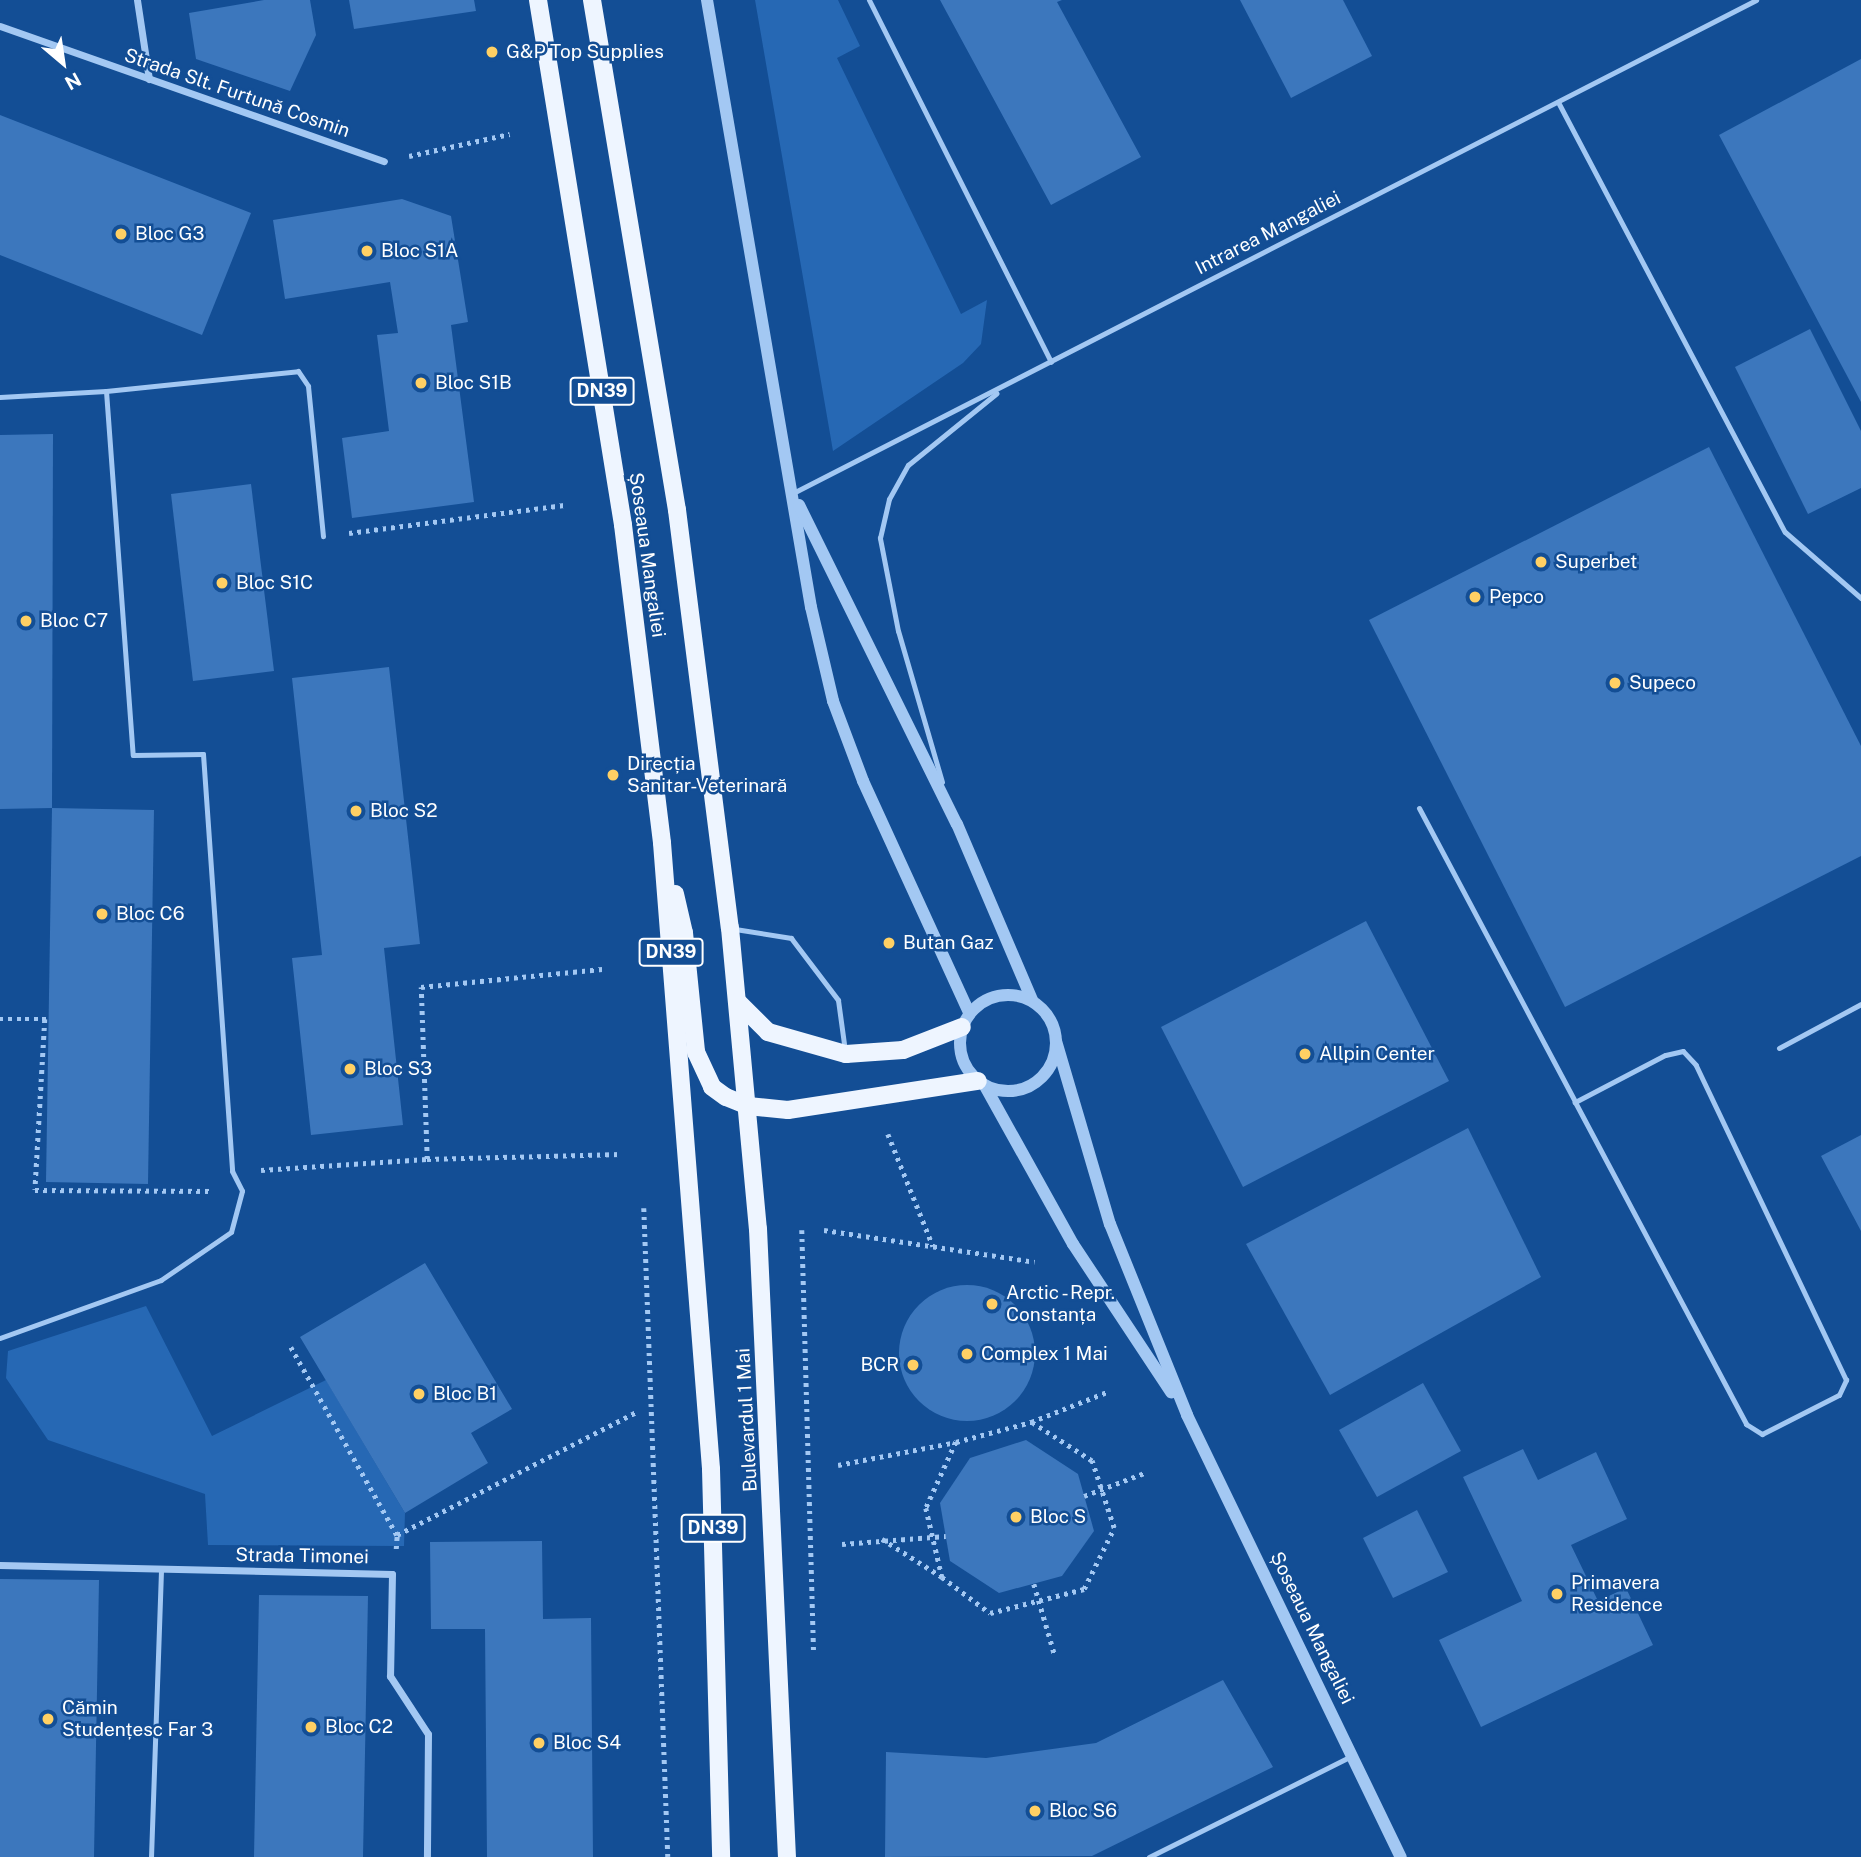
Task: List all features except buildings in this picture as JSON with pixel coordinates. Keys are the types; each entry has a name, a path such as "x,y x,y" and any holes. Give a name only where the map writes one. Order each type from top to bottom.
{"main road":[{"name":"Șoseaua Mangaliei","path":"538,0 623,525 663,843 684,1121"},
{"name":"Șoseaua Mangaliei","path":"592,0 677,510 730,928 748,1106"},
{"path":"663,843 684,933 702,1070 726,1097 748,1106 788,1110 981,1084"},
{"path":"737,1001 768,1032 846,1054 904,1050 966,1020"},
{"name":"Bulevardul 1 Mai","path":"748,1106 771,1454 787,1857"},
{"name":"Bulevardul 1 Mai","path":"684,1121 711,1469 721,1857"}],"street":[{"path":"137,0 149,79"},
{"path":"707,0 793,493 833,701 863,781 966,1020 960,1053 981,1084 1013,1091 1039,1079 1049,1068 1056,1041 1047,1015 1032,1000 957,824 793,493"},
{"name":"Strada Slt. Furtună Cosmin","path":"0,26 384,161"},
{"path":"966,1020 991,997 1032,1000"},
{"name":"Șoseaua Mangaliei","path":"1056,1041 1110,1224 1187,1415 1350,1757 1401,1857"},
{"name":"Șoseaua Mangaliei","path":"981,1084 1073,1244 1187,1415"},
{"name":"Strada Timonei","path":"0,1565 392,1574 390,1676 428,1734 428,1857"}],"lane":[{"path":"869,0 1051,362"},
{"name":"Intrarea Mangaliei","path":"793,493 1756,0"},
{"path":"1558,102 1784,532 1861,598"},
{"path":"0,397 106,391 298,372 308,386 323,536"},
{"path":"957,824 898,631 880,538 889,499 908,465 1010,383"},
{"path":"0,1338 161,1280 231,1232 242,1191 233,1171 203,754 133,755 106,391"},
{"path":"1419,808 1575,1102 1746,1424 1762,1434 1839,1395 1846,1380 1696,1065 1683,1051 1665,1055 1575,1102"},
{"path":"730,928 792,938 838,1000 846,1054"},
{"path":"1779,1048 1861,1004"},
{"path":"151,1857 161,1569"},
{"path":"1149,1857 1350,1757"}],"path":[{"path":"384,161 510,134"},
{"path":"323,536 566,505"},
{"path":"427,1159 421,987 602,969"},
{"path":"0,1019 47,1019 35,1190 242,1191"},
{"path":"888,1134 933,1246"},
{"path":"233,1171 427,1159 621,1154"},
{"path":"644,1208 668,1857"},
{"path":"802,1230 814,1654"},
{"path":"824,1230 1035,1262"},
{"path":"291,1347 397,1535 392,1574"},
{"path":"838,1465 956,1443 1031,1422 1107,1392"},
{"path":"397,1535 636,1412"},
{"path":"882,1539 942,1577 990,1614 1084,1589 1114,1528 1092,1461 1031,1422"},
{"path":"942,1577 926,1508 956,1443"},
{"path":"1084,1496 1147,1472"},
{"path":"842,1544 946,1536"},
{"path":"1034,1584 1055,1656"}],"shaded area":[{"path":"755,0 838,0 860,46 837,58 961,314 987,300 981,344 963,363 833,451"},
{"path":"146,1306 212,1436 326,1380 405,1513 404,1546 208,1545 205,1494 48,1440 6,1378 8,1351"}],"place":[{"name":"G&P Top Supplies","path":"492,52"},
{"name":"Bloc G3","path":"121,234"},
{"name":"Bloc S1A","path":"367,251"},
{"name":"Bloc S1B","path":"421,383"},
{"name":"Superbet","path":"1541,562"},
{"name":"Bloc S1C","path":"222,583"},
{"name":"Pepco","path":"1475,597"},
{"name":"Bloc C7","path":"26,621"},
{"name":"Supeco","path":"1615,683"},
{"name":"Direcția Sanitar-Veterinară","path":"613,775"},
{"name":"Bloc S2","path":"356,811"},
{"name":"Bloc C6","path":"102,914"},
{"name":"Butan Gaz","path":"889,943"},
{"name":"Allpin Center","path":"1305,1054"},
{"name":"Bloc S3","path":"350,1069"},
{"name":"Arctic - Repr. Constanța","path":"992,1304"},
{"name":"Complex 1 Mai","path":"967,1354"},
{"name":"BCR","path":"913,1365"},
{"name":"Bloc B1","path":"419,1394"},
{"name":"Bloc S","path":"1016,1517"},
{"name":"Primavera Residence","path":"1557,1594"},
{"name":"Cămin Studențesc Far 3","path":"48,1719"},
{"name":"Bloc C2","path":"311,1727"},
{"name":"Bloc S4","path":"539,1743"},
{"name":"Bloc S6","path":"1035,1811"}]}
